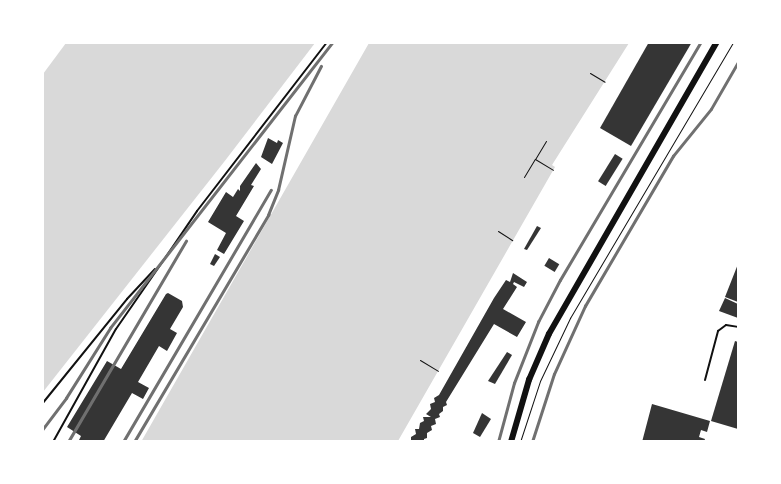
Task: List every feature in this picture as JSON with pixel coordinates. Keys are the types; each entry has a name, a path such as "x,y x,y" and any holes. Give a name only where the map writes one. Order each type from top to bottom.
{"main road":[{"path":"511,442 529,380 549,334 717,42"}],"lane":[{"path":"53,442 116,329 197,210 327,42"},
{"path":"42,404 127,299 161,264"},
{"path":"706,380 718,331 726,325 738,327"}],"path":[{"path":"520,442 540,381 570,318 733,42"},
{"path":"590,73 605,82"},
{"path":"524,177 546,141"},
{"path":"535,159 553,170"},
{"path":"498,231 512,240"},
{"path":"420,360 438,371"}],"shaded area":[{"path":"66,43 315,43 43,392 43,74"},
{"path":"369,43 629,43 552,165 555,167 398,441 141,442"}],"building":[{"path":"649,42 692,42 631,146 600,128"},
{"path":"268,138 277,143 278,140 283,143 272,164 261,157"},
{"path":"615,154 623,159 606,186 598,181"},
{"path":"256,163 261,169 251,185 254,186 236,216 244,221 224,254 217,250 226,233 208,222 226,192 233,197 238,189 240,191 240,186"},
{"path":"537,226 541,228 527,250 524,249"},
{"path":"215,254 220,257 214,266 210,264"},
{"path":"549,258 559,264 555,272 544,266"},
{"path":"738,264 738,302 725,297"},
{"path":"513,273 527,282 524,287 514,282 513,284 517,287 503,309 526,322 517,337 494,324 446,402 447,405 443,407 443,411 439,414 440,417 435,419 436,424 431,426 432,430 427,433 427,438 424,439 424,442 411,442 411,437 416,434 415,429 419,429 420,423 424,421 423,417 431,417 426,414 431,409 430,404 435,402 434,398 439,395 494,298 506,280 510,282"},
{"path":"168,293 182,301 183,307 170,329 177,333 167,351 159,346 138,382 149,388 143,399 132,393 103,442 78,442 81,436 67,427 107,361 121,369"},
{"path":"725,298 738,304 738,318 719,311"},
{"path":"735,341 738,342 738,429 711,421"},
{"path":"507,352 512,355 495,384 488,381"},
{"path":"652,404 710,421 707,432 701,430 699,437 705,439 704,442 642,442"},
{"path":"482,413 491,419 480,437 473,433"}],"railway":[{"path":"42,430 66,398 110,328 333,42"},
{"path":"498,442 514,383 538,322 560,280 701,42"},
{"path":"532,442 554,374 585,306 673,156 711,109 738,62"},
{"path":"134,442 268,215 278,190 295,116 321,66"},
{"path":"123,442 271,190"},
{"path":"68,442 186,241"}]}
